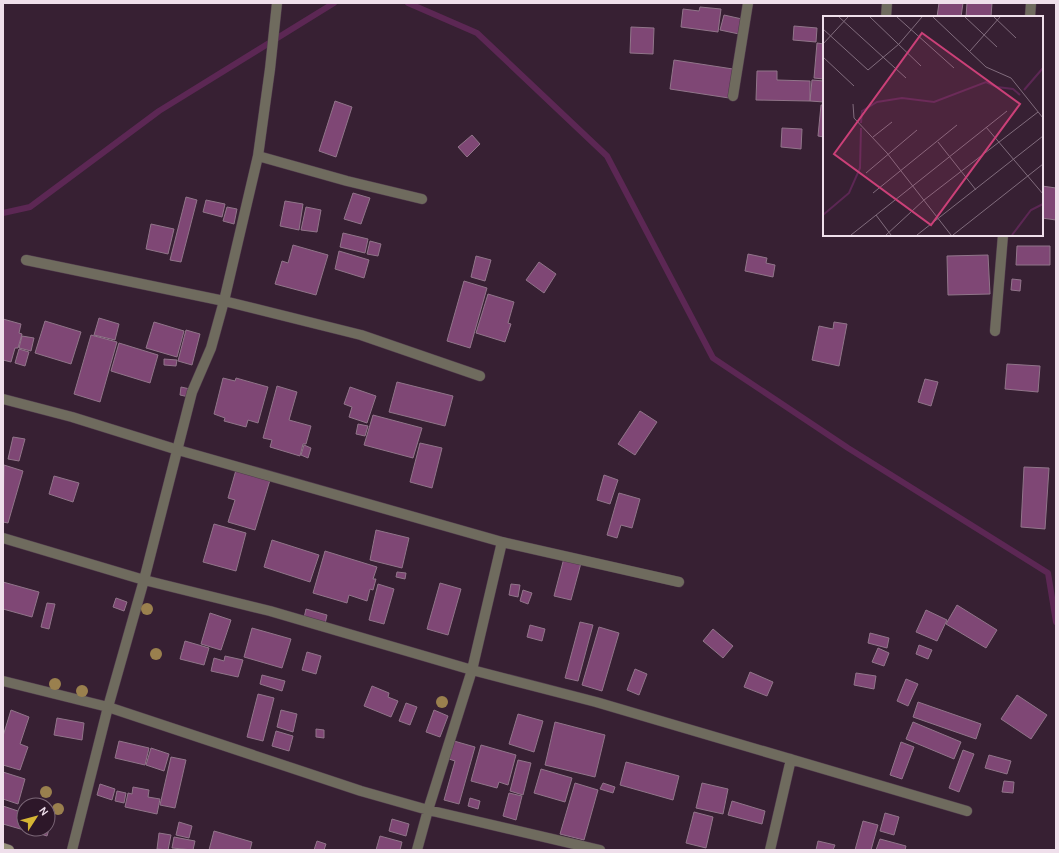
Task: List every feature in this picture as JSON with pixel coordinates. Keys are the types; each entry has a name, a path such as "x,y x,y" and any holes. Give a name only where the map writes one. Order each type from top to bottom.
{"street":[{"path":"72,850 108,707 144,580 192,392 212,348 224,301 258,156 277,3"},
{"path":"733,96 748,3"},
{"path":"886,16 887,3"},
{"path":"1030,16 1031,3"},
{"path":"258,156 347,181 422,199"},
{"path":"995,331 1004,236"},
{"path":"26,260 224,301 361,335 480,376"},
{"path":"3,400 72,417 178,450 502,542 679,582"},
{"path":"3,538 144,580 270,611 472,670 596,702 967,811"},
{"path":"417,850 472,670 502,542"},
{"path":"3,681 108,707 361,790 428,810 600,850"},
{"path":"770,850 791,759"},
{"path":"3,848 9,850"}],"building":[{"path":"939,3 963,3 961,16 937,16"},
{"path":"967,3 992,3 991,16 966,16"},
{"path":"700,7 721,9 718,32 681,27 683,9 699,11"},
{"path":"724,15 742,19 739,34 720,30"},
{"path":"794,26 817,28 816,42 793,40"},
{"path":"631,27 654,28 653,54 630,53"},
{"path":"817,43 823,44 823,79 814,78"},
{"path":"674,60 733,69 729,98 670,89"},
{"path":"757,71 777,71 777,80 810,81 810,101 756,100"},
{"path":"812,80 823,81 823,102 810,101"},
{"path":"335,101 352,107 336,157 319,151"},
{"path":"821,105 823,105 823,137 818,136"},
{"path":"782,128 802,129 801,149 781,147"},
{"path":"472,135 480,144 467,157 458,147"},
{"path":"1043,186 1056,188 1056,220 1043,218"},
{"path":"353,193 370,198 361,224 344,219"},
{"path":"186,197 197,200 181,262 170,260"},
{"path":"206,200 225,204 222,217 203,212"},
{"path":"285,201 303,204 299,230 280,226"},
{"path":"227,207 237,209 234,224 223,221"},
{"path":"306,207 321,210 317,232 301,230"},
{"path":"151,224 174,229 168,254 146,249"},
{"path":"343,233 368,239 365,253 340,247"},
{"path":"370,241 381,244 378,256 367,254"},
{"path":"293,245 328,255 316,295 275,284 282,261 288,263"},
{"path":"1017,246 1050,246 1050,265 1016,265"},
{"path":"339,251 369,260 364,278 335,269"},
{"path":"748,254 767,258 766,263 775,265 773,277 745,271"},
{"path":"988,255 990,294 948,295 947,256"},
{"path":"476,256 491,260 485,281 471,277"},
{"path":"539,262 556,274 544,293 526,280"},
{"path":"1012,279 1021,280 1020,291 1011,290"},
{"path":"464,281 487,288 470,348 447,341"},
{"path":"488,294 514,302 508,323 511,324 505,342 476,333"},
{"path":"99,318 119,324 115,340 94,335"},
{"path":"3,319 21,324 19,333 22,334 18,348 15,348 11,362 3,360"},
{"path":"45,321 81,332 71,364 35,353"},
{"path":"154,322 184,331 177,357 146,348"},
{"path":"834,322 847,324 839,366 812,360 819,326 833,329"},
{"path":"186,330 200,334 192,365 178,361"},
{"path":"91,335 117,342 100,402 74,394"},
{"path":"22,336 34,338 31,351 19,348"},
{"path":"119,343 158,355 150,383 111,371"},
{"path":"19,349 29,352 25,366 15,363"},
{"path":"164,359 177,360 176,366 164,365"},
{"path":"1007,364 1040,366 1038,392 1005,389"},
{"path":"223,378 235,381 236,378 268,387 258,423 248,420 246,427 224,421 225,418 214,414"},
{"path":"925,379 938,382 931,406 918,402"},
{"path":"397,382 453,396 445,426 389,412"},
{"path":"277,386 297,392 289,420 311,426 306,444 303,444 300,456 270,447 272,440 263,438"},
{"path":"181,387 190,389 189,397 180,395"},
{"path":"350,387 376,396 367,423 349,417 352,407 344,404"},
{"path":"640,411 657,422 635,455 618,444"},
{"path":"373,415 422,428 413,458 364,445"},
{"path":"358,424 368,426 365,436 356,434"},
{"path":"13,437 25,439 19,461 8,459"},
{"path":"420,443 442,448 432,488 410,482"},
{"path":"304,445 311,448 308,458 301,455"},
{"path":"4,465 23,471 8,523 3,522"},
{"path":"1024,467 1049,468 1045,529 1021,527"},
{"path":"236,470 270,480 255,530 228,522 235,500 228,498"},
{"path":"604,475 618,480 610,504 597,500"},
{"path":"54,476 79,483 73,502 49,494"},
{"path":"619,493 640,499 632,528 621,525 617,538 607,535"},
{"path":"214,524 246,533 236,571 203,562"},
{"path":"376,530 409,538 402,568 370,560"},
{"path":"272,540 319,555 310,582 264,567"},
{"path":"325,551 377,567 373,579 376,579 373,590 370,589 367,601 349,595 347,603 313,593"},
{"path":"564,558 581,563 571,600 554,596"},
{"path":"397,572 406,573 405,579 396,577"},
{"path":"3,582 39,592 32,617 3,609"},
{"path":"440,583 461,589 448,635 427,629"},
{"path":"378,584 394,589 384,624 369,620"},
{"path":"511,584 520,585 518,597 509,595"},
{"path":"523,590 532,593 528,604 520,601"},
{"path":"116,598 127,602 124,611 113,607"},
{"path":"47,603 55,604 49,629 41,627"},
{"path":"957,605 997,630 986,648 946,624"},
{"path":"306,609 327,615 325,624 304,618"},
{"path":"926,610 947,620 937,641 916,632"},
{"path":"210,613 231,620 221,650 201,644"},
{"path":"580,622 593,625 578,681 565,678"},
{"path":"530,625 545,629 542,641 527,637"},
{"path":"599,627 619,633 602,691 582,685"},
{"path":"252,628 291,639 282,668 244,657"},
{"path":"713,629 733,646 723,658 703,641"},
{"path":"870,633 889,638 887,648 868,643"},
{"path":"185,641 209,648 204,665 180,659"},
{"path":"919,645 932,650 928,659 916,654"},
{"path":"878,648 889,653 884,666 872,662"},
{"path":"307,652 321,656 316,674 302,670"},
{"path":"225,656 243,660 238,677 211,671 214,658 224,661"},
{"path":"635,669 647,674 639,695 627,690"},
{"path":"750,672 773,682 767,696 744,687"},
{"path":"856,673 876,676 874,689 854,685"},
{"path":"262,675 285,681 282,691 260,684"},
{"path":"906,679 918,684 908,706 897,701"},
{"path":"372,686 389,693 388,697 398,701 391,717 364,706"},
{"path":"258,694 274,698 263,741 247,737"},
{"path":"1017,695 1047,715 1031,739 1001,719"},
{"path":"918,702 981,724 976,739 913,717"},
{"path":"406,703 417,707 410,725 399,721"},
{"path":"11,710 29,717 20,744 28,747 20,770 3,765 3,736"},
{"path":"281,710 297,714 293,732 277,727"},
{"path":"434,710 448,716 440,737 426,732"},
{"path":"518,714 543,721 534,752 509,744"},
{"path":"57,718 84,723 82,740 54,735"},
{"path":"555,722 605,735 595,777 545,765"},
{"path":"913,722 961,742 954,759 906,739"},
{"path":"316,729 324,730 324,738 316,737"},
{"path":"276,731 293,736 289,751 272,746"},
{"path":"119,741 149,748 145,765 115,758"},
{"path":"454,741 475,747 459,804 444,800 455,761 449,759"},
{"path":"901,742 914,747 902,779 890,775"},
{"path":"481,745 516,755 508,785 499,782 497,788 471,781"},
{"path":"151,748 169,754 164,771 146,765"},
{"path":"963,750 974,754 959,792 949,788"},
{"path":"989,755 1011,761 1007,774 985,768"},
{"path":"171,757 186,760 175,808 160,805"},
{"path":"518,760 531,763 523,795 510,791"},
{"path":"626,762 679,776 673,800 620,785"},
{"path":"541,769 572,778 565,802 534,793"},
{"path":"3,772 25,779 20,797 16,797 16,803 3,799"},
{"path":"1004,781 1014,782 1013,793 1002,792"},
{"path":"575,783 598,790 584,840 560,834"},
{"path":"603,783 615,787 613,793 600,789"},
{"path":"702,783 728,789 723,814 696,808"},
{"path":"100,784 115,789 112,800 97,795"},
{"path":"133,787 149,790 148,797 160,799 157,814 125,807 128,793 132,794"},
{"path":"117,791 126,793 124,803 115,801"},
{"path":"509,793 522,796 516,820 503,816"},
{"path":"470,798 480,801 478,809 468,806"},
{"path":"732,801 765,811 762,824 728,815"},
{"path":"3,806 16,810 16,828 3,824"},
{"path":"694,812 713,817 706,848 686,843"},
{"path":"885,813 899,817 894,835 880,831"},
{"path":"392,819 409,824 406,836 389,831"},
{"path":"863,821 878,825 871,850 855,850"},
{"path":"179,822 192,826 189,838 176,835"},
{"path":"214,831 252,842 250,850 209,850"},
{"path":"159,833 171,835 168,850 157,849"},
{"path":"380,836 402,842 400,850 376,850"},
{"path":"174,837 195,841 193,850 172,848"},
{"path":"880,839 906,846 905,850 876,850"},
{"path":"317,841 326,844 324,850 314,850"},
{"path":"818,841 835,845 833,850 816,850"}],"waterway":[{"path":"3,213 30,207 159,111 334,3"},
{"path":"408,3 477,33 607,156 713,358 848,448 1048,573 1056,622"}]}
